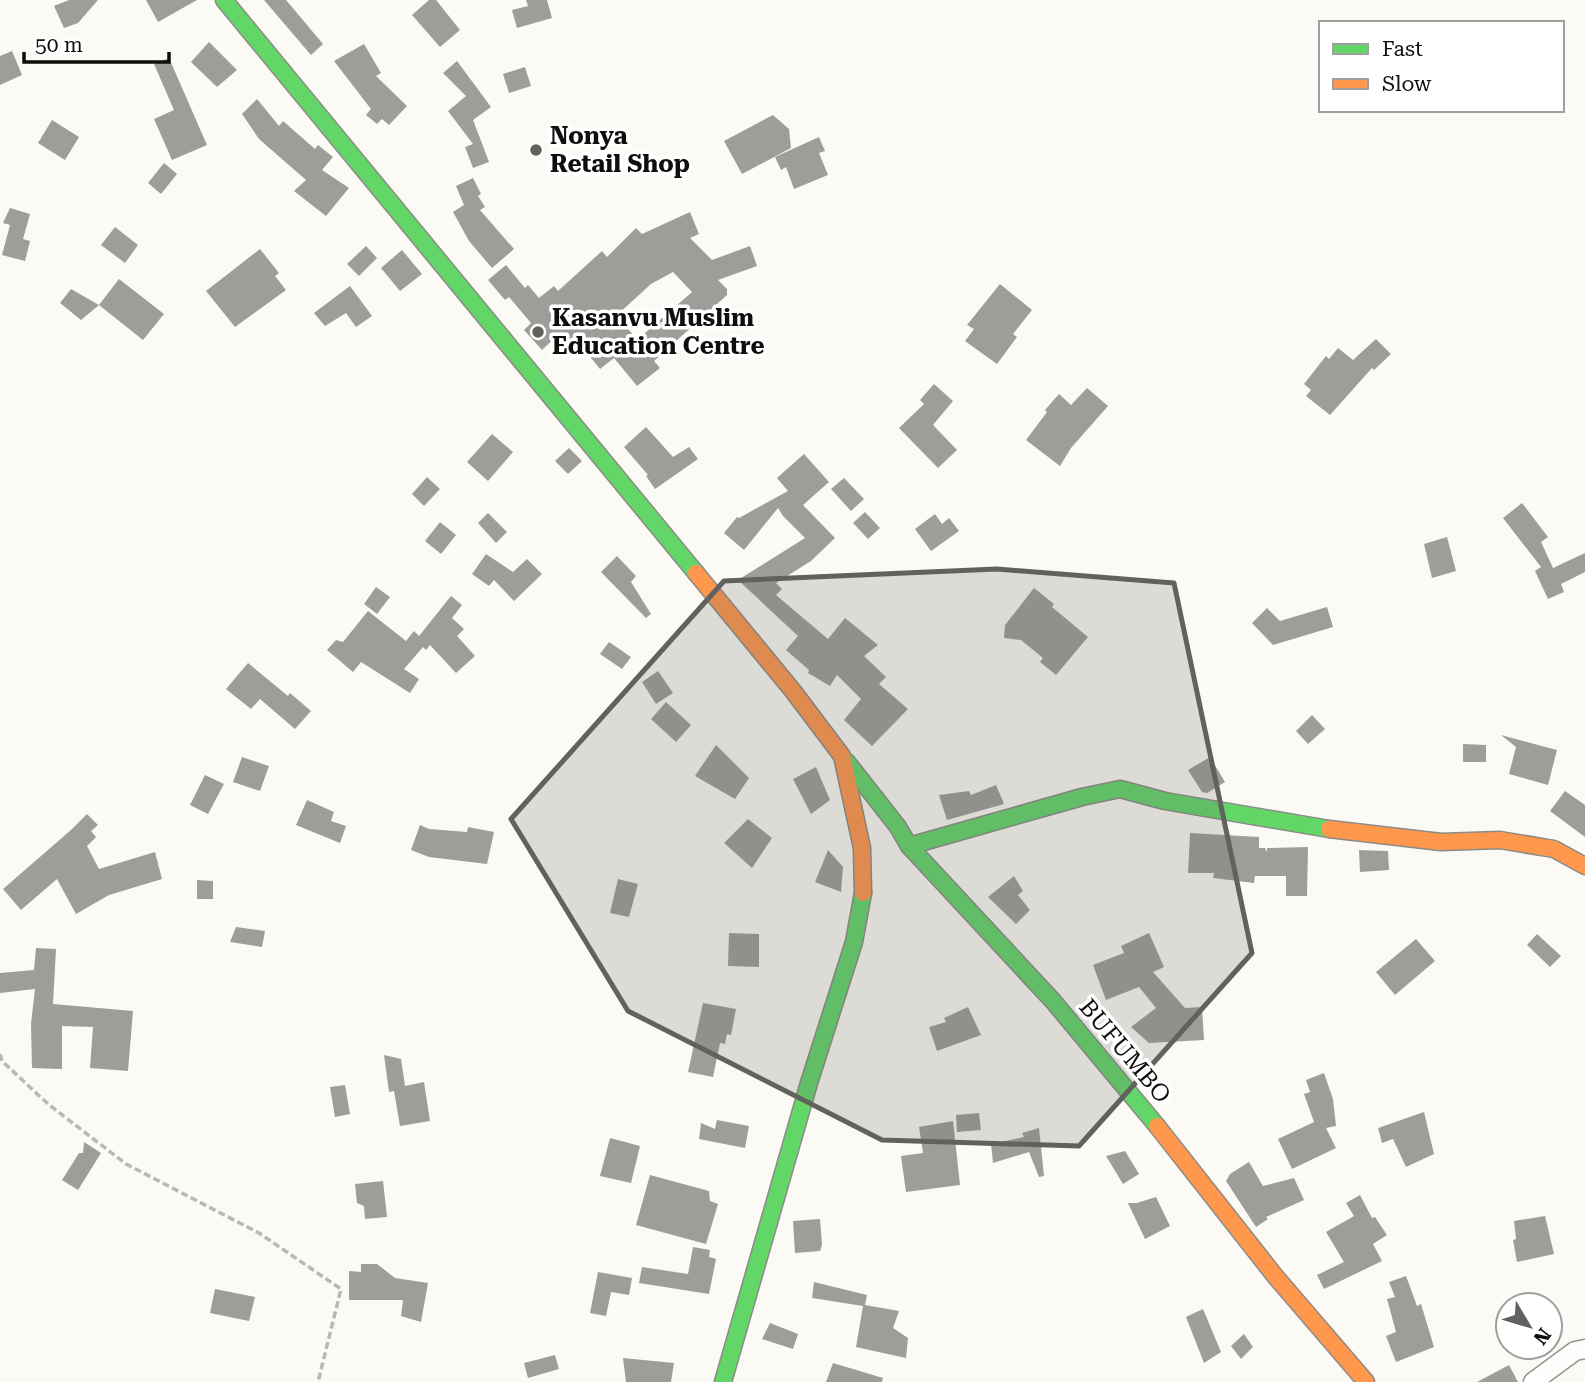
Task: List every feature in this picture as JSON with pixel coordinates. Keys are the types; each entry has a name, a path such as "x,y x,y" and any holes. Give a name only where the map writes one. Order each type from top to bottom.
{"street":[{"name":"BUFUMBO","path":"224,0 793,691 898,827 909,846 1053,1001 1178,1151 1275,1276 1366,1382"},
{"path":"723,1382 808,1083 854,942 861,911 862,848 842,756"},
{"path":"909,846 1082,797 1120,789 1191,806 1354,833 1441,842 1500,840 1554,849 1585,866"},
{"path":"1533,1382 1575,1351 1585,1349"}],"path":[{"path":"0,1054 2,1060 48,1104 126,1164 260,1233 341,1289 318,1382"}],"highlighted area":[{"path":"997,569 1174,583 1252,953 1079,1146 882,1140 628,1011 511,819 724,581"}],"building":[{"path":"69,0 98,0 78,23 64,28 54,6"},
{"path":"146,0 197,0 158,22"},
{"path":"264,0 286,0 323,44 311,55"},
{"path":"429,0 436,0 460,30 440,47 412,15"},
{"path":"526,0 547,0 552,18 517,28 512,10 528,6"},
{"path":"209,42 237,70 217,87 191,62"},
{"path":"364,44 381,73 376,76 407,106 389,125 382,119 377,124 366,115 371,109 334,61"},
{"path":"12,51 22,75 0,85 0,56"},
{"path":"169,58 207,145 172,160 154,119 174,110 154,64"},
{"path":"457,61 491,107 473,120 489,162 473,168 465,147 473,144 448,111 466,96 443,73"},
{"path":"525,67 531,86 509,93 503,74"},
{"path":"257,99 279,126 283,121 315,149 318,145 333,157 322,170 349,188 326,216 294,191 306,180 259,139 242,114"},
{"path":"773,115 789,129 791,148 742,174 724,141"},
{"path":"52,120 79,137 65,160 38,143"},
{"path":"819,137 825,151 819,153 828,175 794,189 786,167 781,170 775,157"},
{"path":"164,163 177,174 161,194 148,183"},
{"path":"473,178 481,194 478,196 485,207 480,210 514,249 492,268 469,241 453,212 464,205 456,186"},
{"path":"10,208 30,214 23,239 30,241 25,261 2,255 10,225 3,223"},
{"path":"690,212 699,234 690,238 712,260 750,246 757,266 718,280 727,289 727,295 654,361 660,368 637,386 614,358 600,369 578,342 573,346 561,332 542,350 524,330 531,323 509,297 505,300 488,280 506,265 525,288 528,285 539,298 554,286 558,291 602,251 607,257 636,228 642,234","holes":["673,272 692,292 637,340 617,315 651,284"]},
{"path":"115,227 138,245 125,263 101,245"},
{"path":"366,246 377,258 359,276 347,264"},
{"path":"260,249 279,273 275,276 286,290 235,327 206,291"},
{"path":"402,250 422,274 400,291 381,268"},
{"path":"119,279 164,314 143,340 99,305"},
{"path":"1000,284 1032,310 1013,334 1017,337 997,364 965,341 974,329 967,325"},
{"path":"350,286 372,316 356,327 346,313 325,326 314,313"},
{"path":"71,289 99,305 81,320 60,303"},
{"path":"1376,339 1391,354 1374,370 1372,368 1330,415 1306,396 1311,390 1304,384 1326,356 1329,359 1338,348 1353,360"},
{"path":"934,384 953,401 933,425 957,450 938,468 899,428 924,404 920,400"},
{"path":"1087,388 1108,406 1071,448 1060,466 1026,440 1059,394 1071,405"},
{"path":"646,427 673,457 689,447 698,459 655,489 646,476 648,475 624,447"},
{"path":"492,434 513,452 488,481 467,462"},
{"path":"569,448 582,461 568,474 555,461"},
{"path":"804,454 829,482 803,505 835,538 811,561 776,583 782,589 776,595 828,639 845,618 878,645 864,656 886,677 879,684 908,709 872,746 844,720 861,699 837,675 830,686 808,673 809,670 786,650 798,636 738,580 805,538 778,508 744,550 724,533 737,517 788,491 777,478"},
{"path":"427,477 440,489 424,506 412,494"},
{"path":"844,478 864,499 851,511 831,489"},
{"path":"1522,503 1548,537 1541,542 1553,568 1585,553 1585,572 1561,584 1564,592 1548,599 1535,571 1541,567 1503,518"},
{"path":"865,512 880,528 868,539 853,523"},
{"path":"488,513 507,532 496,543 478,523"},
{"path":"935,514 942,524 949,518 959,531 931,551 915,529"},
{"path":"440,522 456,535 441,554 425,541"},
{"path":"1447,537 1456,571 1432,578 1424,544"},
{"path":"486,554 513,572 527,559 542,574 514,601 494,580 489,586 472,574"},
{"path":"617,556 636,576 631,582 651,614 646,618 601,572"},
{"path":"376,587 390,597 377,614 364,604"},
{"path":"1034,588 1088,637 1056,675 1040,662 1043,658 1021,640 1004,638 1005,625"},
{"path":"451,596 462,605 452,618 464,629 457,636 475,656 456,673 430,645 426,650 423,647 404,669 419,679 410,693 361,662 353,672 327,650 336,640 343,642 368,611 406,641 414,631 419,636"},
{"path":"1327,607 1333,627 1273,645 1252,623 1267,608 1280,621"},
{"path":"609,642 631,657 622,669 600,654"},
{"path":"248,663 311,711 295,729 260,699 251,709 226,689"},
{"path":"658,671 673,693 656,704 642,682"},
{"path":"666,702 691,725 676,742 651,719"},
{"path":"1312,715 1325,729 1308,744 1296,731"},
{"path":"1501,735 1557,750 1548,785 1509,774 1516,747"},
{"path":"1463,744 1486,745 1486,762 1463,762"},
{"path":"716,745 749,778 735,799 695,776"},
{"path":"242,757 269,766 260,791 233,782"},
{"path":"1210,757 1225,782 1207,793 1202,792 1188,770"},
{"path":"816,767 830,800 811,814 793,779"},
{"path":"205,775 224,784 208,814 190,805"},
{"path":"996,785 1004,804 947,820 939,795 969,791 971,795"},
{"path":"1565,791 1585,805 1585,837 1550,811"},
{"path":"307,800 334,812 331,821 346,826 340,843 296,825"},
{"path":"87,814 98,825 91,831 96,837 87,846 99,869 155,852 162,879 109,895 76,914 57,879 21,910 3,889"},
{"path":"748,819 772,838 752,868 724,843"},
{"path":"420,825 429,829 467,832 468,827 494,832 487,864 429,857 411,850"},
{"path":"1190,833 1259,837 1259,848 1265,848 1267,852 1267,848 1308,847 1307,896 1286,896 1286,876 1255,876 1254,883 1213,878 1214,873 1188,873"},
{"path":"828,850 843,867 841,892 815,882"},
{"path":"1359,850 1388,851 1389,870 1360,872"},
{"path":"1014,876 1023,891 1018,895 1030,910 1016,924 988,897"},
{"path":"618,879 638,884 629,917 610,913"},
{"path":"197,880 213,881 213,899 197,899"},
{"path":"236,927 265,931 262,947 230,942"},
{"path":"729,933 759,934 759,967 728,966"},
{"path":"1149,933 1164,967 1153,972 1185,1008 1202,1007 1204,1040 1149,1043 1131,1027 1156,1008 1139,987 1106,1000 1093,965 1124,953 1121,946"},
{"path":"1537,934 1561,956 1550,967 1527,945"},
{"path":"1416,939 1435,961 1395,995 1376,972"},
{"path":"36,948 56,949 53,1004 133,1011 128,1071 90,1068 93,1027 62,1026 62,1069 32,1068 31,1024 35,989 0,993 0,973 34,970"},
{"path":"703,1003 736,1009 731,1035 727,1034 725,1044 720,1043 713,1077 688,1072"},
{"path":"968,1007 981,1035 937,1051 929,1027 946,1022 944,1018"},
{"path":"384,1055 401,1059 405,1086 424,1082 430,1121 400,1126 394,1091 389,1092"},
{"path":"1324,1073 1333,1099 1336,1126 1326,1128 1336,1148 1292,1169 1278,1139 1314,1122 1304,1094 1310,1092 1306,1080"},
{"path":"345,1085 350,1114 335,1117 330,1087"},
{"path":"1424,1112 1434,1154 1406,1167 1393,1139 1382,1143 1378,1128"},
{"path":"979,1113 981,1130 957,1132 956,1115"},
{"path":"717,1120 749,1126 745,1148 699,1139 701,1123 715,1129"},
{"path":"953,1121 960,1185 906,1192 901,1156 923,1153 919,1127"},
{"path":"1039,1128 1044,1176 1039,1177 1029,1152 993,1163 991,1144 1024,1137 1022,1133"},
{"path":"610,1138 640,1146 631,1183 600,1176"},
{"path":"84,1142 101,1153 78,1190 62,1180 79,1153 83,1153"},
{"path":"1125,1151 1139,1174 1123,1184 1106,1156"},
{"path":"1249,1162 1263,1186 1294,1178 1304,1200 1266,1217 1268,1219 1256,1227 1226,1181 1230,1174"},
{"path":"650,1175 709,1191 710,1201 718,1204 706,1244 636,1225"},
{"path":"383,1181 387,1217 365,1219 364,1206 357,1203 355,1184"},
{"path":"1360,1195 1372,1218 1375,1217 1387,1235 1373,1244 1382,1261 1324,1289 1317,1275 1344,1262 1326,1232 1354,1216 1346,1203"},
{"path":"1156,1197 1170,1226 1145,1239 1128,1203"},
{"path":"1545,1216 1554,1254 1517,1262 1513,1240 1516,1239 1514,1221"},
{"path":"820,1219 820,1251 795,1253 793,1221"},
{"path":"693,1247 710,1250 709,1257 716,1259 709,1294 639,1283 642,1267 688,1274"},
{"path":"361,1264 377,1264 395,1278 428,1283 421,1322 401,1316 403,1300 349,1300 349,1271 361,1272"},
{"path":"598,1272 632,1278 629,1295 611,1292 606,1316 590,1313"},
{"path":"1406,1276 1417,1306 1421,1304 1434,1347 1396,1362 1386,1336 1396,1332 1387,1299 1395,1297 1389,1282"},
{"path":"814,1282 867,1295 865,1305 899,1311 893,1328 908,1338 906,1358 856,1347 863,1306 812,1298"},
{"path":"215,1289 255,1297 249,1321 210,1313"},
{"path":"1203,1309 1221,1352 1204,1363 1186,1317"},
{"path":"770,1323 798,1334 793,1349 762,1339"},
{"path":"1244,1334 1253,1347 1241,1359 1231,1346"},
{"path":"555,1355 559,1369 528,1378 524,1363"},
{"path":"623,1358 674,1363 671,1382 626,1382"},
{"path":"833,1363 883,1378 882,1382 826,1382"},
{"path":"1509,1365 1518,1382 1477,1382"}],"traffic: fast":[{"path":"224,0 696,573"},
{"path":"847,762 898,827 909,846 1053,1001 1157,1126"},
{"path":"909,846 1082,797 1120,789 1165,801 1329,829"},
{"path":"723,1382 809,1083 854,942 863,893"}],"traffic: slow":[{"path":"696,573 793,691 842,756 862,848 863,893"},
{"path":"1329,829 1441,842 1500,840 1554,849 1585,866"},
{"path":"1157,1126 1275,1276 1366,1382"}],"place":[{"name":"Nonya Retail Shop","path":"536,150"},
{"name":"Kasanvu Muslim Education Centre","path":"538,332"}]}
